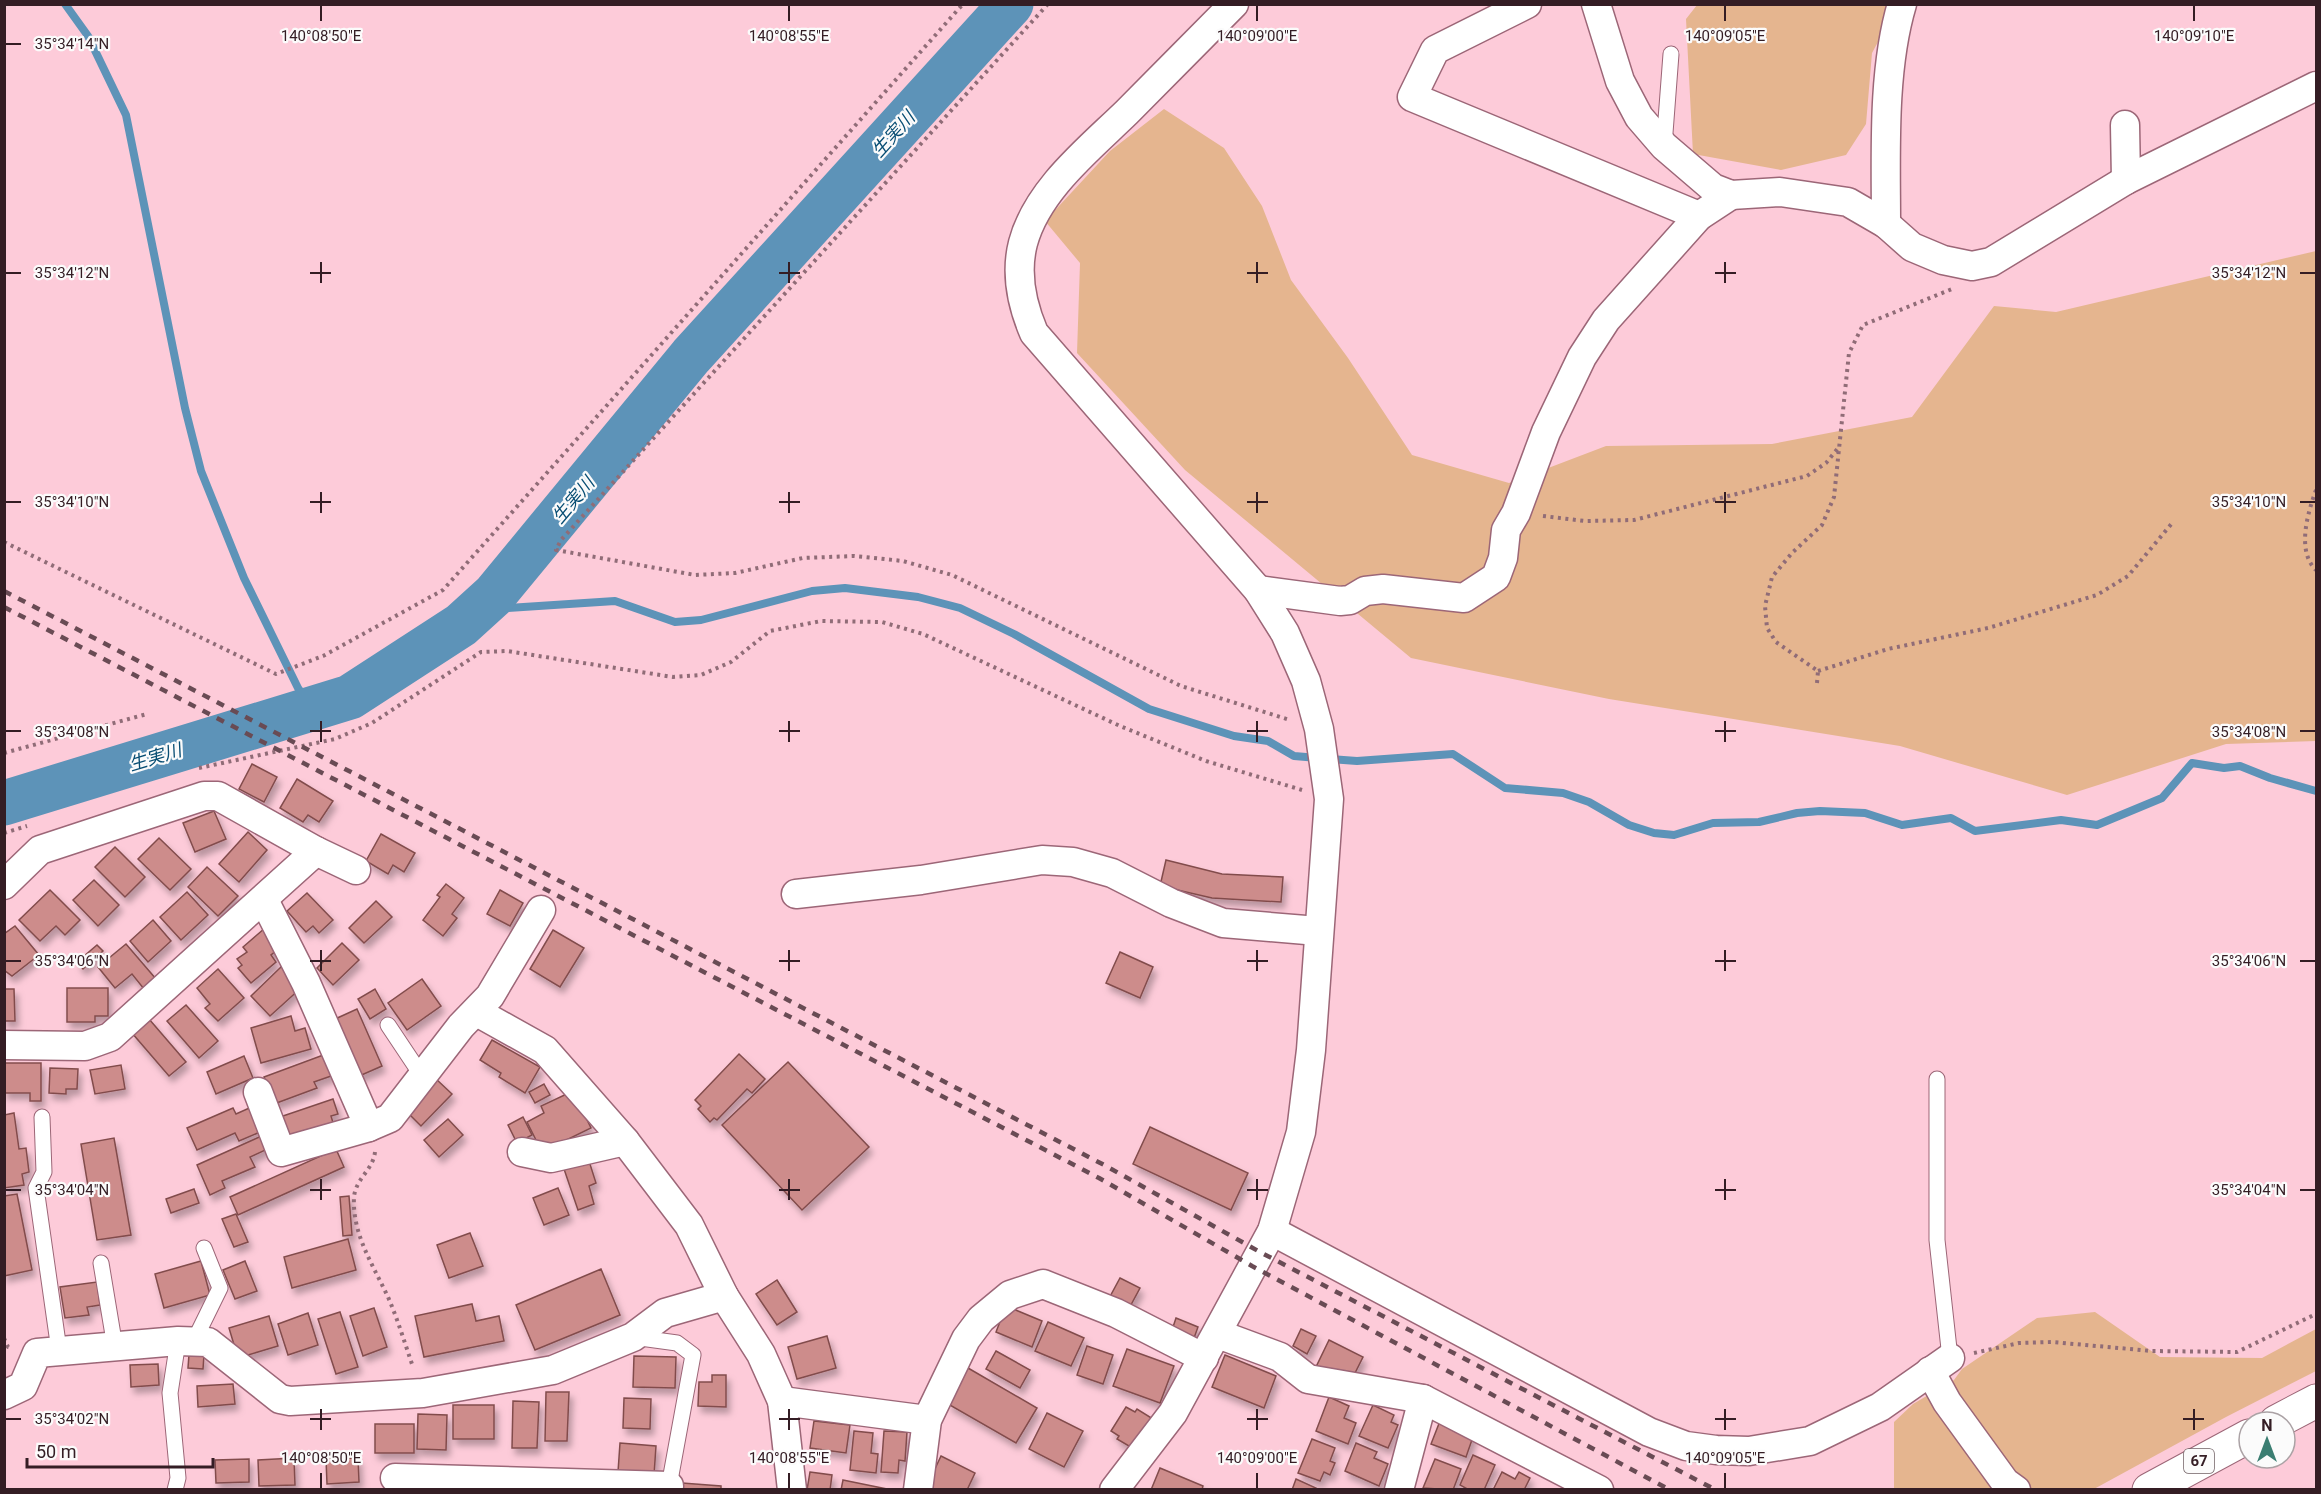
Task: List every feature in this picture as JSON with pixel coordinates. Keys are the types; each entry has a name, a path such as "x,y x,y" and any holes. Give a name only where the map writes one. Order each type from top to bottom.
{"main road":[{"path":"2297,1411 2316,1401"},
{"name":"67","path":"2150,1490 2237,1443"}],"street":[{"path":"1114,1490 1173,1413 1272,1231 1301,1132 1311,1050 1329,799 1319,729 1306,681 1285,633 1258,590 1034,333 1025,312 1019,280 1023,244 1037,209 1066,173 1234,4"},
{"path":"1527,4 1435,50 1412,97 1699,216"},
{"path":"1596,4 1620,81 1639,117 1664,146 1713,188 1731,195 1780,192 1848,202 1886,224 1912,247 1943,260 1972,266 1991,262 2126,180 2316,86"},
{"path":"1886,224 1886,129 1896,25 1902,4"},
{"path":"2125,125 2126,180"},
{"path":"1258,590 1340,601 1350,600 1365,591 1383,589 1464,598 1496,577 1503,558 1506,530 1516,513 1546,432 1582,357 1606,320 1699,216 1731,195"},
{"path":"4,885 40,850 204,796 218,796 316,851 356,870"},
{"path":"4,1045 85,1046 110,1037 316,851"},
{"path":"796,894 921,880 1042,860 1073,862 1112,873 1171,903 1223,923 1318,931"},
{"path":"264,900 306,983 369,1127"},
{"path":"258,1092 281,1152 369,1127 390,1118 461,1026 490,996 541,910"},
{"path":"477,1012 545,1050 625,1141 688,1225 724,1296 761,1354 782,1401 792,1490"},
{"path":"522,1152 551,1158 625,1141"},
{"path":"1272,1231 1649,1432 1686,1446 1749,1451 1810,1441 1880,1407 1940,1365 1947,1402 2005,1482 2016,1490"},
{"path":"918,1490 927,1420 966,1339 981,1319 1010,1295 1043,1284 1116,1313 1204,1358"},
{"path":"4,1395 23,1386 37,1353 186,1341 208,1342 280,1399 290,1401 423,1393 553,1370 633,1337 665,1313 724,1296"},
{"path":"1218,1334 1280,1357 1308,1379 1424,1399 1599,1490"},
{"path":"1400,1490 1424,1399"},
{"path":"782,1401 927,1420"},
{"path":"394,1478 507,1486 668,1488"}],"lane":[{"path":"1664,146 1671,54"},
{"path":"388,1026 422,1076"},
{"path":"1936,1079 1936,1240 1940,1365"},
{"path":"42,1117 44,1172 36,1188 59,1350"},
{"path":"175,1490 178,1478 170,1393 186,1341 220,1288 204,1248"},
{"path":"101,1263 115,1347"},
{"path":"633,1337 677,1343 693,1355 668,1488"}],"path":[{"path":"4,542 276,674 323,656 443,590 963,4"},
{"path":"1048,4 569,531 556,550 695,575 735,573 804,558 854,556 903,561 952,575 1181,686 1319,729"},
{"path":"1818,672 1776,642 1767,628 1765,606 1772,577 1792,553 1822,525 1834,496 1849,353 1863,325 1957,287 1969,278 1972,266"},
{"path":"1516,513 1585,521 1634,520 1808,476 1826,463 1839,447"},
{"path":"2316,490 2304,536 2312,566 2316,570"},
{"path":"1818,672 1888,649 1988,628 2097,595 2128,576 2173,522"},
{"path":"192,771 335,739 372,723 480,652 507,651 673,677 701,675 731,662 770,632 821,621 882,622 923,634 1010,672 1120,726 1206,761 1329,799"},
{"path":"1817,683 1818,672"},
{"path":"4,753 147,714"},
{"path":"4,833 38,822"},
{"path":"369,1127 375,1153 373,1163 357,1183 354,1196 358,1232 388,1299 423,1393"},
{"path":"1940,1365 2019,1343 2052,1342 2152,1351 2237,1352 2316,1314"}],"shaded area":[{"path":"1697,5 1898,5 1872,53 1866,124 1846,155 1781,170 1693,154 1686,19"},
{"path":"1164,109 1224,148 1262,206 1291,280 1348,358 1412,455 1509,483 1606,446 1772,444 1912,417 1994,306 2056,312 2316,251 2316,741 2226,744 2067,795 1900,746 1609,699 1411,658 1185,470 1077,353 1080,263 1045,221 1110,151"},
{"path":"2095,1312 2160,1357 2262,1358 2316,1329 2316,1371 2237,1410 2094,1489 1894,1490 1894,1422 1913,1404 1954,1380 1962,1369 2037,1318"}],"building":[{"path":"252,764 277,777 264,802 239,789"},
{"path":"297,779 333,801 319,822 308,815 303,822 280,808"},
{"path":"214,811 226,839 195,852 183,823"},
{"path":"248,832 267,850 239,882 219,864"},
{"path":"381,834 415,853 404,872 393,865 388,874 366,861"},
{"path":"159,838 191,869 170,890 138,859"},
{"path":"115,847 145,877 125,897 95,867"},
{"path":"1166,860 1222,874 1283,877 1281,902 1212,898 1160,886"},
{"path":"207,867 238,896 218,916 188,887"},
{"path":"94,880 119,905 98,926 73,900"},
{"path":"446,884 464,898 452,914 457,918 443,936 423,920 440,897 437,895"},
{"path":"50,890 80,920 65,935 56,926 40,941 19,920"},
{"path":"500,890 523,903 510,926 487,914"},
{"path":"187,892 208,915 181,940 160,917"},
{"path":"307,893 333,920 319,933 313,926 306,932 287,911"},
{"path":"376,901 392,917 364,943 349,928"},
{"path":"153,920 171,941 148,962 130,941"},
{"path":"15,926 39,955 12,976 4,970 4,934"},
{"path":"265,928 281,947 271,955 276,962 251,983 238,968 242,965 237,959 247,952 243,947"},
{"path":"553,930 584,948 560,987 530,969"},
{"path":"342,943 359,960 333,985 317,968"},
{"path":"126,944 156,979 144,989 132,974 115,988 98,967"},
{"path":"97,945 103,951 83,969 77,962"},
{"path":"1120,952 1153,967 1140,998 1106,983"},
{"path":"282,966 302,987 270,1016 251,996"},
{"path":"218,969 244,998 218,1021 205,1008 210,1004 197,988"},
{"path":"422,979 441,1006 407,1030 388,1003"},
{"path":"67,988 108,988 108,1016 95,1016 95,1022 67,1022"},
{"path":"4,989 14,989 15,1021 4,1021"},
{"path":"375,989 386,1009 370,1019 358,999"},
{"path":"186,1005 218,1041 199,1058 167,1021"},
{"path":"357,1009 382,1066 357,1077 333,1020"},
{"path":"291,1016 295,1031 305,1028 311,1049 261,1063 251,1028"},
{"path":"149,1019 186,1062 169,1076 132,1033"},
{"path":"492,1040 540,1067 525,1093 499,1077 501,1073 480,1060"},
{"path":"326,1054 334,1075 314,1082 317,1088 274,1104 264,1077"},
{"path":"739,1054 765,1079 752,1093 747,1089 717,1120 714,1118 710,1122 698,1109 701,1106 695,1100"},
{"path":"244,1056 253,1078 216,1094 207,1072"},
{"path":"788,1062 869,1147 802,1210 722,1125"},
{"path":"4,1063 41,1063 41,1101 30,1101 30,1093 4,1093"},
{"path":"121,1065 125,1089 95,1094 90,1070"},
{"path":"50,1068 78,1069 77,1089 66,1089 66,1094 49,1093"},
{"path":"435,1078 452,1094 421,1126 405,1110"},
{"path":"544,1084 550,1095 535,1103 529,1092"},
{"path":"573,1091 591,1128 542,1152 527,1122 544,1113 541,1106"},
{"path":"333,1099 338,1114 331,1116 334,1126 289,1143 280,1117"},
{"path":"256,1105 267,1129 239,1141 235,1133 197,1150 187,1128 233,1108 236,1114"},
{"path":"14,1113 19,1149 26,1148 29,1172 22,1174 24,1185 4,1188 4,1115"},
{"path":"523,1117 532,1135 517,1143 508,1125"},
{"path":"448,1119 463,1135 439,1157 424,1140"},
{"path":"1150,1127 1248,1173 1231,1210 1133,1164"},
{"path":"266,1134 272,1147 250,1157 255,1167 222,1181 225,1188 210,1195 197,1165"},
{"path":"114,1138 131,1235 97,1240 81,1144"},
{"path":"336,1149 344,1167 238,1215 230,1197"},
{"path":"589,1161 596,1183 589,1186 594,1204 578,1210 564,1169"},
{"path":"558,1188 569,1215 544,1225 533,1198"},
{"path":"194,1189 199,1203 171,1213 166,1199"},
{"path":"17,1194 32,1270 4,1276 4,1196"},
{"path":"349,1196 352,1235 343,1236 340,1197"},
{"path":"236,1214 248,1242 234,1247 222,1219"},
{"path":"470,1233 483,1266 449,1278 437,1245"},
{"path":"348,1239 356,1270 292,1288 284,1257"},
{"path":"201,1261 210,1295 164,1308 155,1274"},
{"path":"245,1261 257,1291 235,1299 223,1270"},
{"path":"601,1269 620,1315 535,1350 516,1305"},
{"path":"1120,1278 1140,1288 1126,1314 1106,1304"},
{"path":"777,1280 797,1312 777,1325 756,1294"},
{"path":"97,1282 100,1305 87,1307 89,1315 65,1318 60,1287"},
{"path":"472,1304 476,1321 499,1316 504,1341 424,1357 415,1316"},
{"path":"1006,1306 1042,1321 1032,1347 996,1332"},
{"path":"374,1308 387,1347 363,1356 350,1316"},
{"path":"340,1312 358,1367 336,1374 318,1319"},
{"path":"308,1313 318,1345 288,1355 278,1324"},
{"path":"269,1316 278,1346 238,1358 229,1328"},
{"path":"1176,1318 1198,1327 1194,1338 1172,1330"},
{"path":"1048,1322 1084,1338 1071,1366 1035,1351"},
{"path":"1301,1329 1316,1336 1307,1354 1293,1346"},
{"path":"827,1336 836,1368 797,1379 788,1347"},
{"path":"1329,1340 1363,1357 1350,1383 1316,1367"},
{"path":"1087,1346 1113,1355 1103,1384 1077,1375"},
{"path":"1127,1349 1174,1366 1160,1403 1113,1386"},
{"path":"996,1351 1030,1370 1020,1388 986,1369"},
{"path":"189,1354 204,1355 203,1369 188,1368"},
{"path":"1225,1355 1276,1376 1264,1408 1212,1387"},
{"path":"634,1356 676,1357 675,1388 633,1387"},
{"path":"158,1364 159,1385 131,1387 130,1365"},
{"path":"968,1368 1037,1408 1016,1443 948,1404"},
{"path":"712,1375 726,1375 726,1407 698,1406 699,1382 712,1382"},
{"path":"233,1384 235,1404 198,1407 197,1386"},
{"path":"546,1392 569,1392 567,1441 545,1441"},
{"path":"1329,1397 1349,1406 1344,1418 1356,1423 1348,1444 1316,1431"},
{"path":"624,1398 651,1399 650,1429 623,1428"},
{"path":"513,1401 539,1402 537,1448 512,1448"},
{"path":"453,1405 494,1405 494,1439 453,1439"},
{"path":"1373,1405 1394,1415 1391,1422 1398,1425 1388,1448 1359,1436"},
{"path":"1126,1407 1135,1412 1137,1409 1153,1419 1134,1449 1117,1439 1119,1436 1111,1431"},
{"path":"1047,1413 1083,1431 1064,1467 1029,1449"},
{"path":"418,1414 447,1415 446,1450 417,1449"},
{"path":"814,1421 850,1425 846,1453 810,1448"},
{"path":"1440,1421 1474,1434 1466,1457 1431,1444"},
{"path":"375,1424 414,1424 414,1453 375,1453"},
{"path":"854,1431 873,1433 871,1453 878,1454 876,1473 850,1470"},
{"path":"884,1431 907,1432 905,1461 899,1460 898,1473 881,1472"},
{"path":"1312,1439 1335,1448 1330,1461 1335,1463 1330,1475 1324,1472 1320,1481 1298,1473"},
{"path":"620,1443 656,1446 654,1475 618,1472"},
{"path":"1356,1443 1377,1452 1374,1458 1388,1464 1379,1486 1345,1471"},
{"path":"1473,1455 1495,1465 1484,1490 1469,1490 1460,1485"},
{"path":"941,1456 975,1473 967,1490 925,1490"},
{"path":"294,1458 295,1485 259,1486 258,1460"},
{"path":"358,1458 359,1482 327,1484 326,1459"},
{"path":"249,1459 249,1482 216,1483 215,1460"},
{"path":"1435,1459 1461,1469 1453,1490 1423,1488"},
{"path":"1160,1468 1203,1486 1202,1490 1151,1490"},
{"path":"810,1472 832,1475 830,1490 807,1490"},
{"path":"1502,1472 1515,1479 1519,1472 1530,1478 1524,1490 1493,1490"},
{"path":"1296,1479 1316,1488 1315,1490 1292,1490"},
{"path":"843,1480 892,1490 841,1490"},
{"path":"682,1483 721,1486 721,1490 681,1490"}],"waterway":[{"path":"65,4 88,36 126,115 185,408 201,471 244,578 298,688 313,709"},
{"name":"生実川","path":"4,803 350,697 461,625 494,595 691,356 1011,4"},
{"path":"477,610 615,601 675,622 701,620 812,591 845,588 918,597 960,608 1014,634 1149,709 1234,736 1268,741 1294,756 1318,758"},
{"path":"1330,759 1357,761 1453,754 1505,788 1563,793 1589,802 1629,825 1654,833 1674,835 1713,823 1759,822 1797,813 1820,811 1865,813 1902,825 1951,818 1975,831 2061,820 2097,825 2162,798 2192,763 2224,768 2240,766 2270,778 2316,791"}],"railway":[{"path":"4,591 1106,1166 1260,1252 1716,1490"},
{"path":"4,607 1099,1178 1252,1266 1670,1490"}]}
